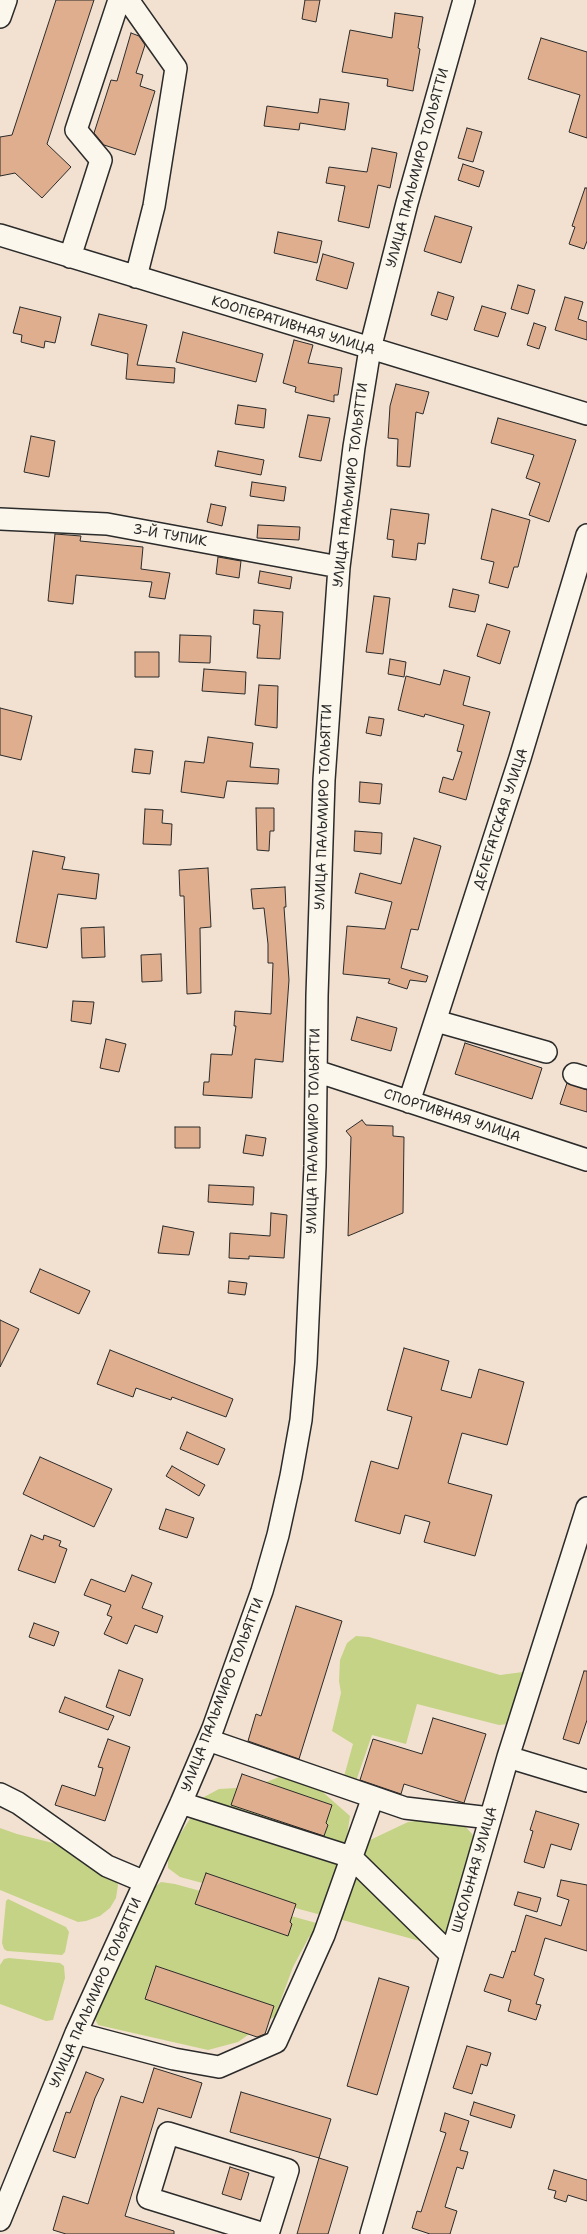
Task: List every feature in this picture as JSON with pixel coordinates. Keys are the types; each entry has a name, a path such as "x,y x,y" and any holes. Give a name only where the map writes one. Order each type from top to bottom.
{"street":[{"path":"0,17 6,0"},
{"path":"70,257 101,160 76,130 119,0"},
{"path":"128,0 176,68 154,206 136,277"},
{"name":"УЛИЦА ПАЛЬМИРО ТОЛЬЯТТИ","path":"0,2220 76,2033 182,1803 208,1740 240,1657 278,1535 301,1420 310,1269 324,780 339,567 354,447 370,349 407,203 464,0"},
{"name":"КООПЕРАТИВНАЯ УЛИЦА","path":"0,235 587,414"},
{"name":"3-Й ТУПИК","path":"0,519 107,524 339,567"},
{"name":"ДЕЛЕГАТСКАЯ УЛИЦА","path":"409,1102 520,758 587,535"},
{"path":"436,1021 546,1052"},
{"name":"СПОРТИВНАЯ УЛИЦА","path":"316,1071 587,1160"},
{"name":"ШКОЛЬНАЯ УЛИЦА","path":"371,2234 508,1757 587,1508"},
{"path":"208,1740 405,1808 490,1818"},
{"path":"508,1757 587,1781"},
{"path":"0,1794 18,1803 107,1866 145,1882"},
{"path":"76,2033 174,2059 219,2068 276,2042 324,1935 373,1797"},
{"path":"182,1803 351,1857 451,1955"},
{"path":"264,2234 243,2231 148,2198 168,2133 288,2170 268,2234"}],"green space":[{"path":"356,1636 369,1637 500,1675 523,1672 528,1677 515,1717 507,1724 499,1725 417,1704 406,1744 372,1735 355,1784 343,1780 353,1744 332,1731 341,1693 339,1681 340,1660 347,1643"},
{"path":"298,1775 309,1780 350,1816 342,1870 325,1916 180,1877 168,1868 168,1853 204,1797 219,1789 254,1787 279,1777"},
{"path":"441,1818 464,1825 473,1835 474,1849 442,1947 335,1918 351,1872 370,1840 408,1822"},
{"path":"0,1828 17,1834 65,1846 113,1874 118,1885 116,1898 110,1908 100,1916 78,1922 0,1890"},
{"path":"161,1882 175,1884 320,1924 321,1930 309,1937 293,1967 275,2016 238,2042 208,2050 98,2025 93,2015 149,1891"},
{"path":"8,1899 66,1927 69,1932 65,1952 62,1955 7,1951 4,1949 2,1943 6,1901"},
{"path":"9,1958 60,1963 64,1966 65,1978 53,2020 46,2021 0,2004 0,1965 4,1959"}],"building":[{"path":"56,0 94,0 47,144 71,167 42,198 15,173 0,176 0,137 12,135"},
{"path":"305,0 320,0 316,22 302,19"},
{"path":"395,13 423,17 418,48 420,49 413,91 387,86 388,79 342,72 350,30 392,38"},
{"path":"131,33 139,36 145,45 136,73 143,75 140,86 155,91 135,155 104,145 94,133 111,80 117,81"},
{"path":"541,38 587,52 587,138 569,132 580,95 528,79"},
{"path":"320,99 349,103 345,130 300,123 299,130 264,126 267,106 318,113"},
{"path":"467,128 482,132 473,162 458,158"},
{"path":"372,148 397,153 390,188 378,185 369,228 338,221 345,186 326,183 329,167 367,172"},
{"path":"463,164 484,171 479,187 458,180"},
{"path":"585,188 587,188 587,241 584,249 569,244 575,227 572,226"},
{"path":"435,216 472,227 461,263 424,251"},
{"path":"278,232 322,241 317,263 274,253"},
{"path":"323,254 354,263 347,289 316,280"},
{"path":"518,285 535,290 528,314 511,309"},
{"path":"438,292 454,297 447,320 431,315"},
{"path":"565,297 583,302 578,319 587,322 587,340 555,330"},
{"path":"482,306 506,313 498,337 474,330"},
{"path":"20,307 61,317 55,343 45,341 44,348 21,342 22,335 13,333"},
{"path":"99,314 147,325 137,365 175,368 174,383 126,379 128,354 91,345"},
{"path":"534,323 546,327 539,349 527,345"},
{"path":"183,332 263,354 256,382 176,362"},
{"path":"294,340 313,345 308,363 342,368 338,395 334,395 334,402 295,392 296,387 283,383"},
{"path":"396,384 429,392 423,414 416,412 410,467 397,466 398,439 388,438 390,406"},
{"path":"238,405 266,409 264,428 235,424"},
{"path":"308,415 330,418 321,461 299,457"},
{"path":"498,418 576,440 549,522 529,515 540,483 526,478 534,455 491,443"},
{"path":"31,436 55,441 49,477 24,472"},
{"path":"218,451 264,460 261,475 215,466"},
{"path":"252,482 286,487 284,501 250,496"},
{"path":"211,504 226,507 222,526 207,522"},
{"path":"391,509 429,514 425,544 418,543 416,560 392,557 394,540 387,539"},
{"path":"492,509 530,520 518,567 514,567 508,588 489,583 494,562 481,559"},
{"path":"258,525 300,527 299,540 257,538"},
{"path":"55,534 81,536 80,541 143,547 141,569 170,573 165,599 149,597 152,582 76,575 73,604 48,601"},
{"path":"218,557 241,561 239,578 216,574"},
{"path":"260,571 292,577 290,589 258,583"},
{"path":"453,589 479,595 475,612 449,607"},
{"path":"374,596 390,598 383,654 366,652"},
{"path":"254,610 283,612 280,659 257,658 260,625 253,624"},
{"path":"487,624 510,631 500,664 477,656"},
{"path":"180,635 211,636 210,663 179,662"},
{"path":"135,652 159,652 159,677 135,677"},
{"path":"390,659 406,662 404,677 388,674"},
{"path":"204,669 246,672 245,694 202,691"},
{"path":"444,670 470,677 463,705 490,712 466,800 439,792 443,777 453,780 462,752 457,751 464,725 425,714 424,717 398,710 406,676 440,685"},
{"path":"259,685 278,686 277,728 255,725"},
{"path":"0,708 32,716 21,760 0,755"},
{"path":"369,717 384,719 381,736 366,733"},
{"path":"208,737 253,743 250,767 279,769 278,784 227,781 224,798 181,792 185,761 204,763"},
{"path":"135,749 153,751 150,774 132,772"},
{"path":"360,782 382,784 380,804 359,802"},
{"path":"256,808 274,808 274,831 270,831 269,851 257,850"},
{"path":"145,809 163,810 162,823 172,824 171,845 143,844"},
{"path":"355,831 382,833 381,854 354,851"},
{"path":"414,838 441,846 418,930 411,929 401,968 428,976 426,982 410,980 407,989 388,983 390,979 343,974 347,926 385,929 392,902 355,893 360,873 401,884"},
{"path":"33,851 65,857 62,869 99,874 96,899 58,894 47,948 16,942"},
{"path":"208,868 211,927 200,928 201,993 187,994 184,896 180,896 179,870"},
{"path":"285,887 286,907 284,907 289,980 283,1062 255,1059 252,1098 203,1095 204,1082 209,1082 211,1054 232,1055 236,1026 234,1026 235,1011 271,1014 273,963 268,963 268,944 264,908 253,909 251,889"},
{"path":"104,927 105,957 82,958 81,928"},
{"path":"161,954 162,981 142,982 141,955"},
{"path":"73,1001 94,1002 91,1024 71,1021"},
{"path":"357,1017 397,1028 391,1051 351,1040"},
{"path":"106,1039 126,1044 119,1072 100,1068"},
{"path":"465,1043 542,1068 532,1099 455,1074"},
{"path":"567,1083 587,1090 587,1112 560,1104"},
{"path":"362,1120 366,1125 393,1126 393,1136 404,1137 403,1213 348,1236 351,1137 346,1131"},
{"path":"175,1127 200,1127 200,1148 175,1148"},
{"path":"246,1135 266,1138 263,1156 243,1153"},
{"path":"209,1185 254,1187 253,1205 208,1202"},
{"path":"271,1213 287,1215 284,1258 249,1256 249,1259 229,1258 230,1233 270,1236"},
{"path":"163,1226 194,1232 189,1255 158,1253"},
{"path":"40,1269 90,1291 79,1314 30,1292"},
{"path":"229,1281 247,1283 245,1295 228,1293"},
{"path":"0,1320 19,1329 0,1367"},
{"path":"404,1348 449,1361 441,1390 471,1398 479,1369 524,1382 507,1445 462,1433 448,1483 492,1495 475,1556 424,1542 430,1522 405,1515 400,1534 355,1521 371,1461 398,1469 412,1417 387,1410"},
{"path":"110,1350 233,1399 226,1417 172,1397 171,1400 136,1388 133,1397 97,1384"},
{"path":"187,1432 225,1449 218,1465 180,1449"},
{"path":"40,1457 112,1489 94,1527 23,1494"},
{"path":"172,1466 205,1485 199,1496 166,1476"},
{"path":"166,1509 194,1518 187,1538 159,1529"},
{"path":"31,1535 43,1540 44,1535 61,1541 59,1546 67,1549 55,1583 18,1570"},
{"path":"132,1575 152,1583 142,1608 163,1616 157,1633 135,1625 127,1644 104,1634 112,1617 107,1615 111,1605 84,1595 91,1579 125,1592"},
{"path":"296,1606 342,1621 299,1759 248,1741 256,1714 261,1716"},
{"path":"34,1623 59,1632 54,1646 29,1637"},
{"path":"119,1670 143,1679 130,1716 106,1707"},
{"path":"584,1671 587,1671 587,1720 579,1744 563,1739"},
{"path":"65,1697 114,1716 108,1730 59,1712"},
{"path":"433,1718 486,1734 464,1803 404,1784 401,1794 360,1780 373,1739 422,1754"},
{"path":"108,1739 130,1747 105,1821 55,1805 62,1785 95,1796 103,1768 98,1767"},
{"path":"242,1774 332,1805 326,1823 328,1825 324,1836 231,1805"},
{"path":"536,1811 579,1824 571,1850 551,1844 544,1868 524,1862 533,1831 530,1830"},
{"path":"206,1873 296,1904 290,1922 292,1924 288,1936 195,1904"},
{"path":"561,1880 587,1885 587,1951 545,1938 534,1975 544,1979 536,2004 541,2005 536,2020 508,2011 511,2000 484,1991 490,1974 503,1978 512,1951 515,1952 526,1915 561,1926 569,1900 557,1896"},
{"path":"518,1892 541,1898 537,1912 514,1905"},
{"path":"156,1966 274,2006 265,2034 257,2037 145,1999"},
{"path":"379,1978 409,1987 377,2095 347,2086"},
{"path":"467,2046 491,2053 487,2066 481,2064 472,2094 453,2088"},
{"path":"154,2068 202,2083 191,2118 158,2108 125,2216 174,2231 174,2234 66,2234 53,2230 63,2196 88,2204 121,2096 143,2103"},
{"path":"86,2072 104,2079 95,2098 75,2158 53,2151 66,2112 70,2113"},
{"path":"241,2092 331,2119 319,2158 230,2132"},
{"path":"474,2102 515,2115 511,2128 470,2115"},
{"path":"445,2113 469,2121 460,2150 468,2152 463,2169 457,2167 445,2207 457,2211 450,2234 430,2234 412,2228 417,2211 421,2212 446,2133 440,2131"},
{"path":"319,2158 348,2167 328,2234 297,2234"},
{"path":"230,2167 249,2173 241,2200 222,2194"},
{"path":"554,2170 587,2180 587,2201 568,2195 566,2202 554,2198 556,2191 548,2189"}]}
